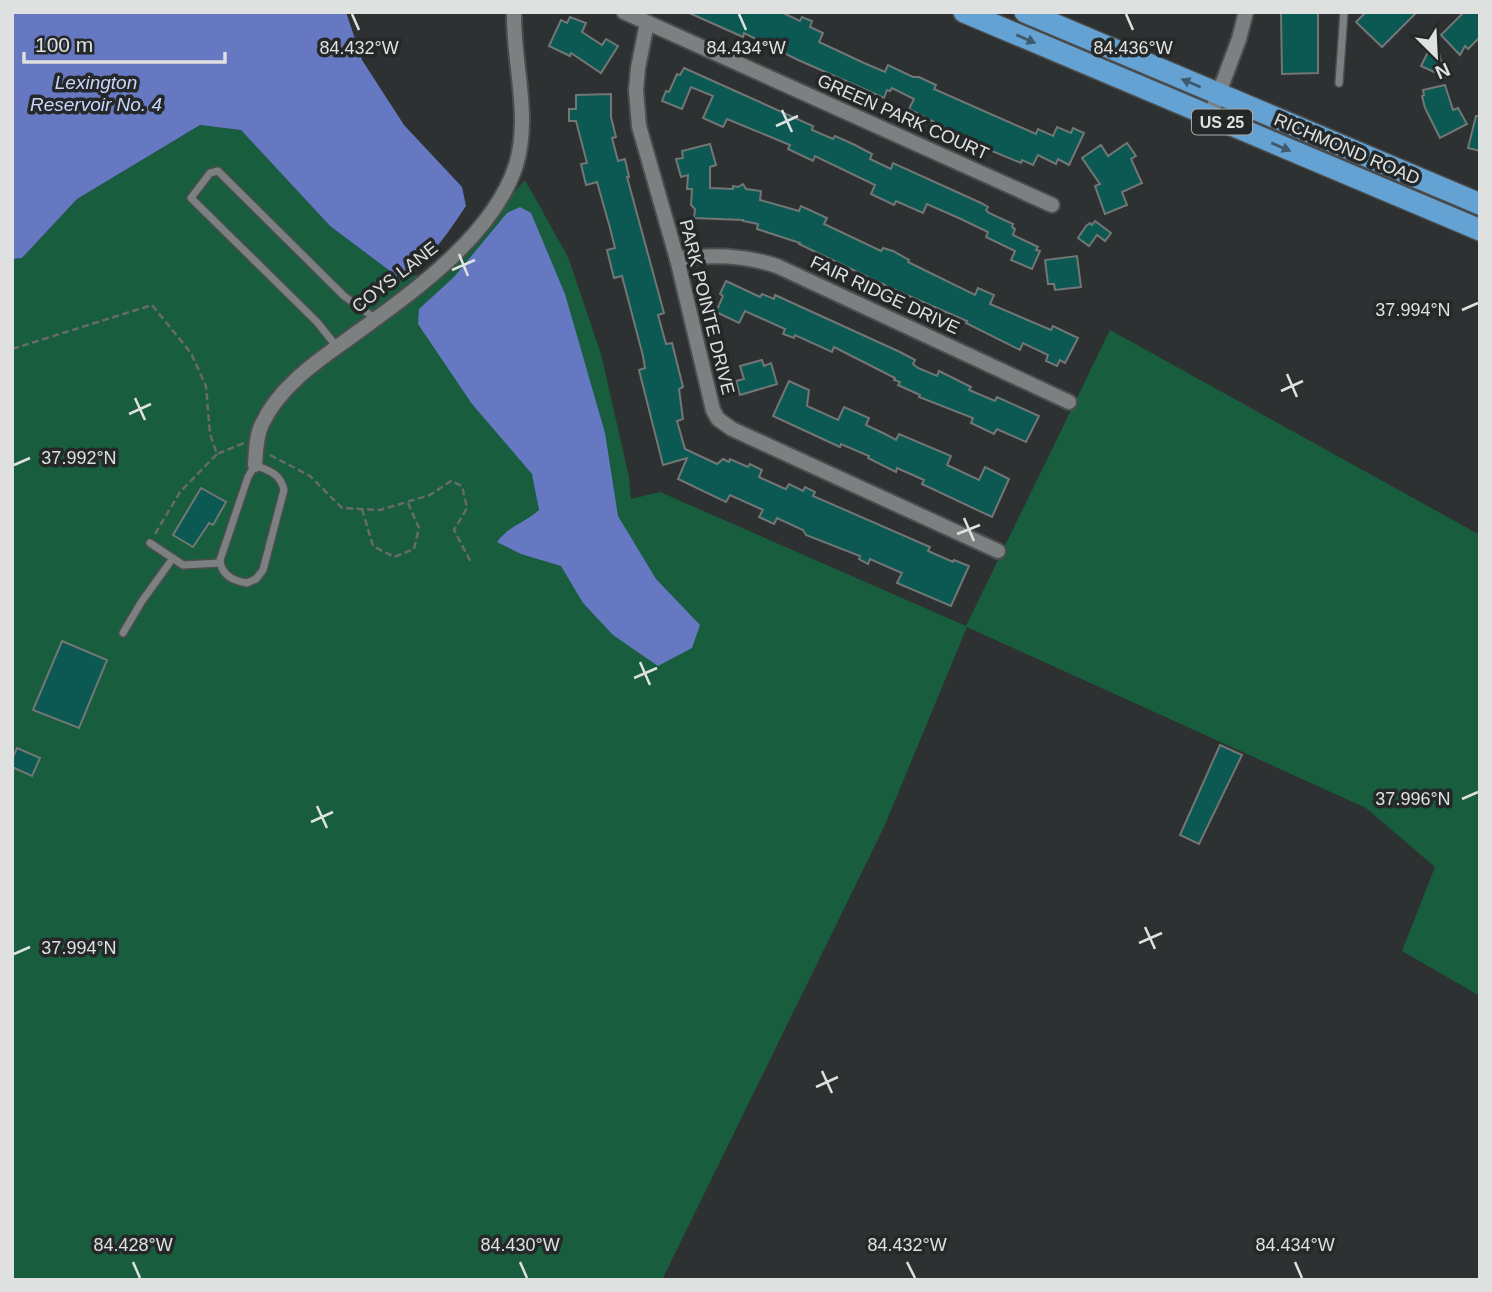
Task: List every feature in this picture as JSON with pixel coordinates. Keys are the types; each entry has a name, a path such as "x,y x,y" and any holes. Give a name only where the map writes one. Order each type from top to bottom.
{"highway":[{"name":"RICHMOND ROAD","path":"964,12 1480,230"},
{"name":"RICHMOND ROAD","path":"1025,12 1480,204"}],"street":[{"name":"COYS LANE","path":"255,465 262,423 281,395 337,347 409,296 451,260 487,216 510,180 521,134 514,12"},
{"name":"GREEN PARK COURT","path":"624,12 1052,205"},
{"path":"1210,117 1239,39 1246,12"},
{"name":"PARK POINTE DRIVE","path":"647,23 638,68 636,103 639,127 677,259 713,410 718,419 732,429 998,551"},
{"name":"FAIR RIDGE DRIVE","path":"677,259 724,255 777,266 1069,402"}],"lane":[{"path":"1339,83 1344,12"},
{"path":"337,347 317,322 191,198 211,173 218,171 344,296 376,318"},
{"path":"255,465 276,474 281,479 284,490 263,570 256,579 247,583 229,577 220,563 248,477 255,465"},
{"path":"150,543 183,565 220,563"},
{"path":"123,633 173,558"}],"path":[{"path":"12,349 152,305 191,353 206,386 210,434 216,454"},
{"path":"150,543 180,492 216,454 250,440 310,476 342,508 380,510 430,495 450,481 462,486 467,508 454,530 472,564"},
{"path":"362,509 373,546 394,557 414,549 419,528 407,502"}],"green space":[{"path":"200,125 241,130 330,226 398,277 442,273 525,180 568,257 601,354 629,477 631,499 660,492 966,626 1110,330 1480,535 1480,996 1402,951 1435,867 1366,808 967,627 884,827 662,1280 12,1280 12,259 22,258 77,199"}],"water":[{"name":"Lexington Reservoir No. 4","path":"12,12 346,12 362,60 404,125 462,187 466,206 428,256 398,277 330,226 241,130 200,125 77,199 22,258 12,259"},
{"path":"520,207 531,213 565,294 605,433 618,516 656,579 700,625 692,648 658,666 613,635 583,603 561,566 521,554 497,542 539,510 532,474 472,404 418,324 419,309 454,277 507,213"}],"building":[{"path":"687,12 781,12 800,21 802,17 812,21 810,27 823,33 819,42 885,72 888,65 913,77 919,77 936,85 934,89 1036,134 1038,129 1053,136 1057,127 1071,133 1073,128 1084,133 1069,165 1058,159 1056,164 1038,155 1033,165 1022,160 1021,163 980,146 909,109 914,99 892,88 887,90 884,98 744,33 743,37"},
{"path":"1281,12 1318,12 1318,73 1282,74"},
{"path":"1366,12 1417,12 1382,47 1356,22"},
{"path":"1464,12 1480,12 1480,37 1468,49 1465,46 1460,55 1441,35"},
{"path":"570,17 586,23 582,32 602,45 606,39 618,46 601,73 571,53 570,56 549,46 561,20 567,23"},
{"path":"1430,48 1439,53 1445,77 1421,66"},
{"path":"684,68 813,126 812,130 855,145 872,154 870,159 891,169 893,163 988,207 986,210 989,213 1013,224 1013,235 1038,247 1036,250 1040,251 1032,269 1011,260 1015,251 986,237 988,232 961,219 927,204 923,213 896,201 894,205 871,194 875,185 815,156 813,161 788,149 790,145 727,119 723,127 703,118 713,96 691,87 682,109 662,101 677,74 680,75"},
{"path":"1445,85 1453,110 1458,108 1467,124 1440,138 1422,96 1423,90"},
{"path":"611,94 611,117 616,137 612,138 618,161 625,159 627,177 664,313 658,315 666,344 672,343 683,387 679,389 683,419 677,421 685,449 717,464 723,459 729,462 730,459 748,467 750,464 762,470 759,477 786,489 789,484 803,491 805,487 815,492 813,496 930,547 928,551 969,566 951,606 897,583 902,573 870,559 868,564 859,559 860,556 806,535 803,530 777,518 774,524 759,517 763,510 730,495 726,502 678,479 687,458 663,465 639,370 645,368 643,356 622,276 614,278 607,250 615,248 610,228 597,182 586,185 581,164 587,163 576,121 569,121 569,109 576,109 576,95"},
{"path":"1476,116 1480,116 1480,151 1468,148"},
{"path":"1127,143 1136,156 1131,159 1142,183 1122,192 1127,205 1105,214 1095,186 1100,184 1082,158 1101,145 1108,156"},
{"path":"710,144 716,165 710,167 710,188 733,189 733,186 743,184 746,189 761,191 760,200 799,211 801,206 827,218 824,224 881,251 883,248 893,251 909,260 908,262 975,295 978,288 994,295 990,304 1051,330 1053,326 1078,338 1065,363 1060,360 1057,366 1046,361 1048,355 1023,343 1020,350 966,323 967,321 895,290 800,243 757,229 758,224 743,220 694,218 692,189 687,189 688,175 681,177 676,159 683,158 682,151"},
{"path":"1095,221 1111,233 1105,241 1097,235 1089,246 1078,238 1086,226"},
{"path":"1077,256 1081,287 1055,290 1054,284 1048,284 1045,260"},
{"path":"726,281 760,297 762,294 774,299 775,295 900,352 915,360 913,364 918,368 937,376 939,371 971,387 969,390 995,401 997,397 1039,416 1026,442 997,429 994,434 971,423 973,418 919,397 920,395 898,385 900,382 894,380 895,378 834,347 832,352 795,335 794,338 783,334 785,329 745,311 739,323 716,312"},
{"path":"762,360 764,366 771,363 777,384 740,395 736,381 744,379 740,366"},
{"path":"789,381 809,390 807,406 838,420 844,407 869,418 866,425 896,440 899,434 951,456 947,465 979,480 985,467 1009,479 992,517 922,484 924,480 897,468 896,472 868,458 869,456 841,444 840,447 773,416"},
{"path":"201,488 226,502 213,525 209,523 193,547 173,535"},
{"path":"62,641 107,660 79,728 33,710"},
{"path":"1220,745 1242,755 1199,844 1180,835"},
{"path":"17,748 40,758 32,776 12,767"}]}
